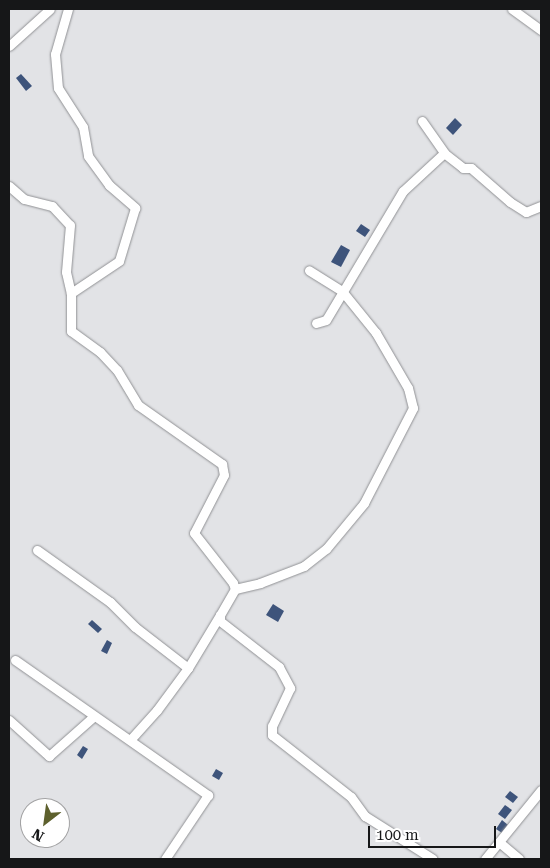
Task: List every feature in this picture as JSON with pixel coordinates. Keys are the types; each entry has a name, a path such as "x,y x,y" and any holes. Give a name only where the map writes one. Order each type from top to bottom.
{"street":[{"path":"9,46 50,9"},
{"path":"68,9 55,54 58,88 84,126 88,156 109,185 135,208 118,261 72,293"},
{"path":"512,9 541,30"},
{"path":"422,121 444,153 463,168 471,168 510,202 526,212 541,206"},
{"path":"316,323 326,320 403,191 444,153"},
{"path":"9,186 24,200 52,206 70,225 66,272 72,293 71,331 100,352 117,370 138,405 222,464 224,475 194,533 235,589"},
{"path":"130,740 157,710 188,668 235,589 260,583 304,566 326,549 364,503 413,408 408,388 376,333 342,291 310,270"},
{"path":"37,550 110,602 135,627 188,668"},
{"path":"220,615 220,621 279,668 290,688 272,726 272,735 352,797 365,816 433,859"},
{"path":"15,660 93,717 130,740 208,795 165,859"},
{"path":"9,720 48,756 93,717"},
{"path":"485,859 541,790"},
{"path":"499,842 520,859"}],"building":[{"path":"21,74 32,86 26,91 16,78"},
{"path":"455,118 462,125 453,135 446,128"},
{"path":"361,224 370,230 365,237 356,231"},
{"path":"341,245 350,250 341,267 331,262"},
{"path":"273,604 284,611 278,622 266,615"},
{"path":"92,620 102,629 98,633 88,624"},
{"path":"107,640 112,643 107,654 101,651"},
{"path":"83,746 88,749 82,759 77,755"},
{"path":"216,769 223,773 219,780 212,776"},
{"path":"510,791 518,797 513,803 505,797"},
{"path":"505,805 512,810 505,819 498,814"},
{"path":"502,820 508,825 502,833 496,829"}]}
